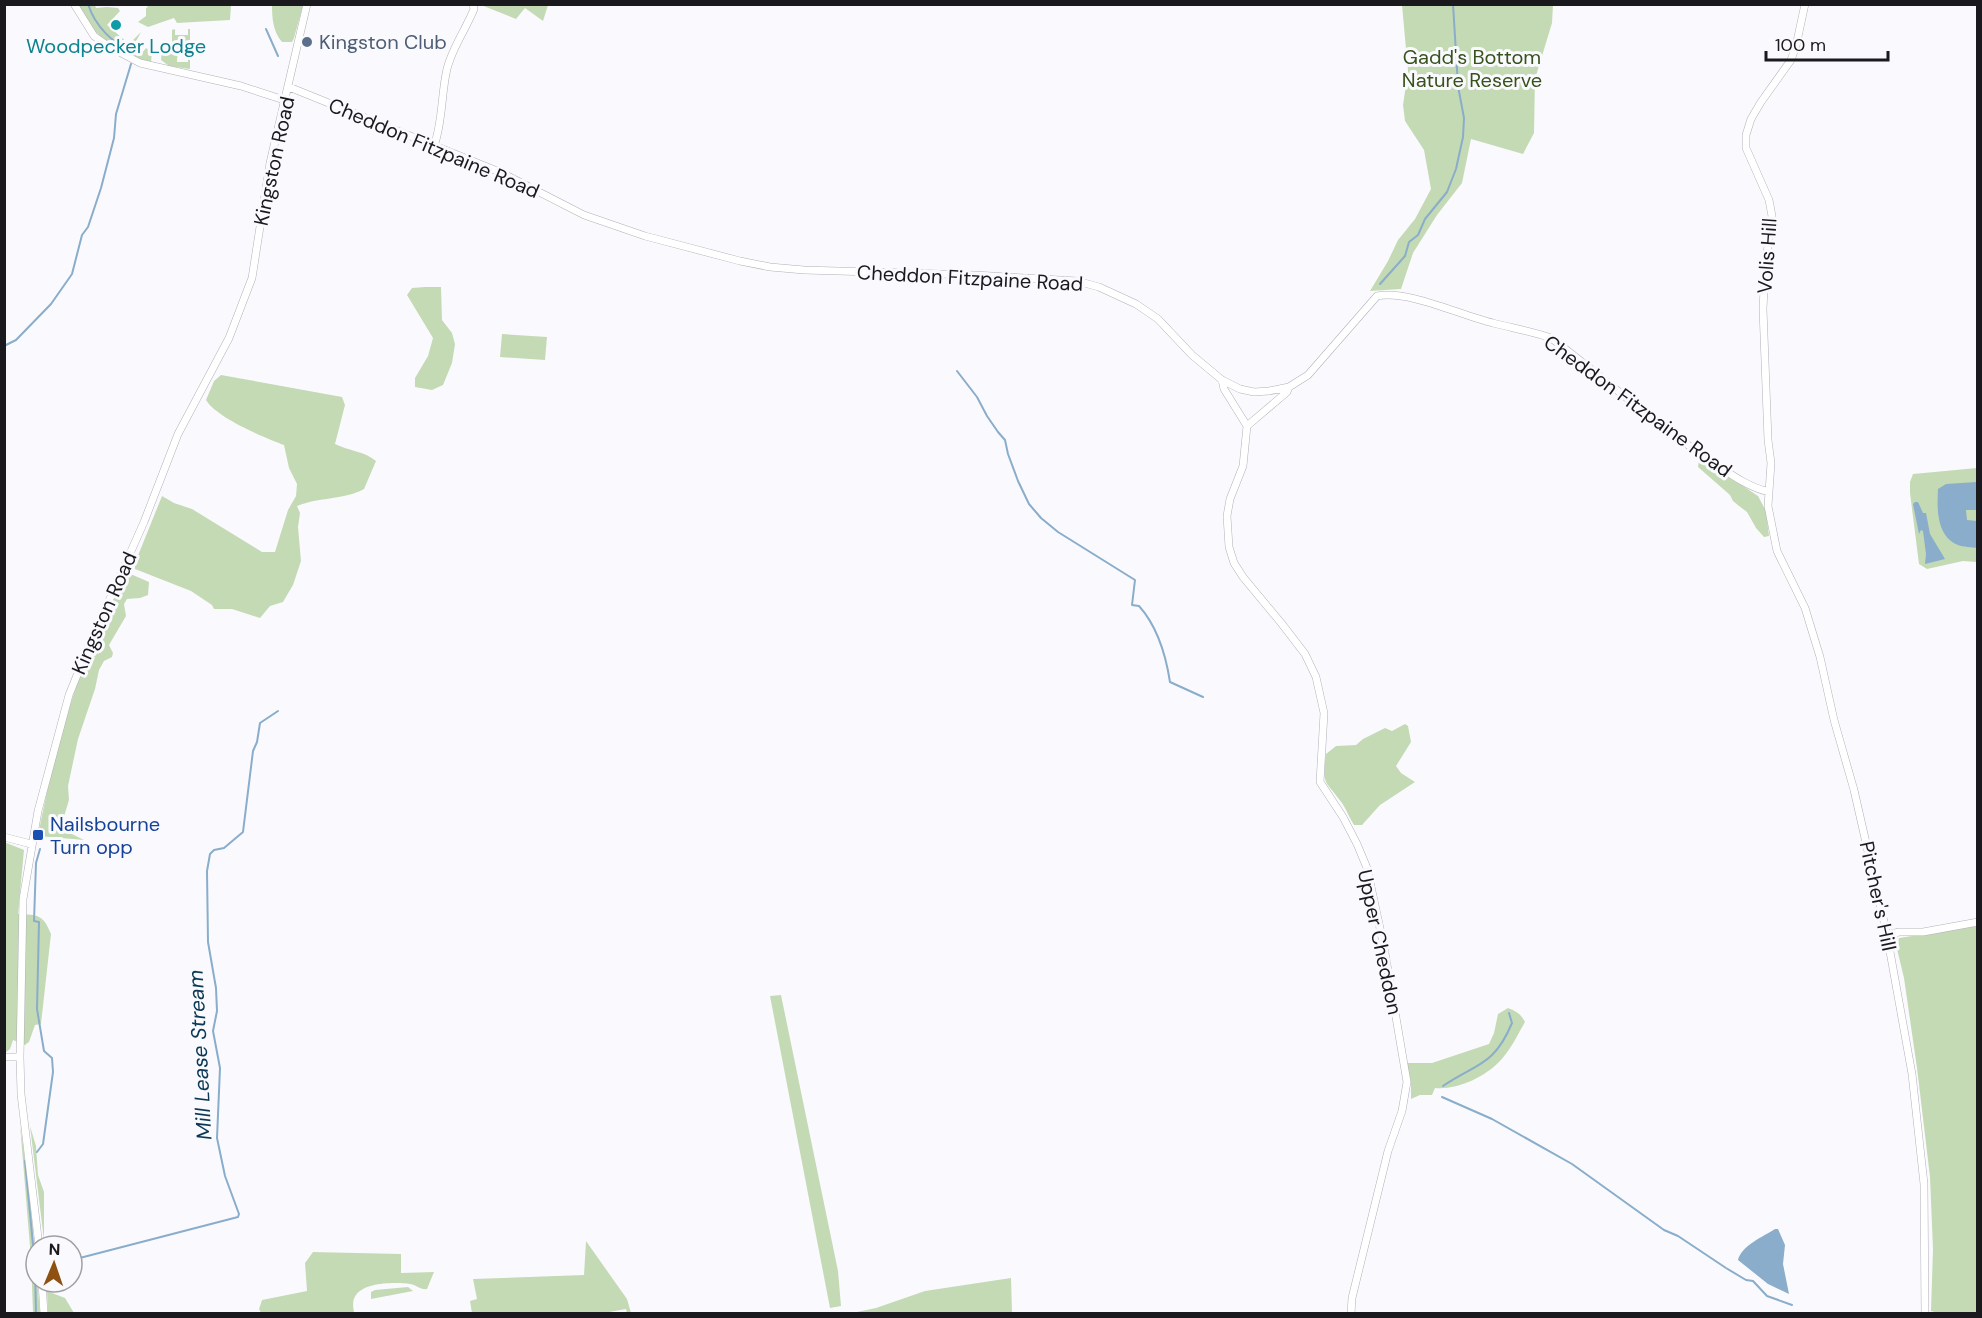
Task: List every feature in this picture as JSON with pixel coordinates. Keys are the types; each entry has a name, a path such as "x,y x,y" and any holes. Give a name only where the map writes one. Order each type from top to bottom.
{"street":[{"path":"74,4 94,36 140,63 241,86 284,100"},
{"name":"Kingston Road","path":"38,1234 21,1094 20,1057 23,899 40,802 69,695 88,648 140,531 178,434 229,338 252,278 270,163 307,4"},
{"path":"435,146 439,133 442,93 448,65 474,9 473,4"},
{"name":"Volis Hill","path":"1768,492 1771,462 1768,440 1763,309 1765,269 1772,216 1769,200 1746,148 1746,135 1751,119 1761,102 1791,60 1805,4"},
{"name":"Cheddon Fitzpaine Road","path":"289,87 502,173 584,215 740,261 804,270 974,275 1077,281 1099,287 1136,304 1158,319 1192,355 1222,380 1240,389 1254,392 1289,387 1308,375 1377,296 1395,294 1492,323 1526,329 1551,338 1678,438 1741,482 1768,492"},
{"path":"1222,380 1224,389 1246,426 1287,392 1289,387"},
{"name":"Upper Cheddon","path":"1246,426 1243,466 1230,499 1227,516 1229,547 1234,563 1243,578 1305,654 1316,677 1324,713 1320,782 1344,817 1358,844 1366,868 1382,937 1407,1082 1402,1111 1388,1151 1352,1298 1351,1314"},
{"name":"Pitcher's Hill","path":"1768,492 1768,507 1777,551 1811,625 1854,790 1887,935 1911,1074 1924,1184 1925,1314"},
{"path":"4,837 31,844"},
{"path":"1887,935 1899,932 1923,932 1977,922"},
{"path":"4,1057 20,1057"},
{"path":"43,1294 44,1314"}],"green space":[{"path":"77,5 118,8 120,11 107,25 129,44 141,32 133,47 142,53 146,48 152,52 151,62 126,54 102,38 90,26"},
{"path":"146,5 231,5 230,20 177,23 174,18 148,27 138,22 146,16 148,7"},
{"path":"272,5 303,5 292,42 282,42 277,34"},
{"path":"481,5 548,5 543,21 525,8 516,19"},
{"name":"Gadd's Bottom Nature Reserve","path":"1402,5 1553,5 1552,23 1535,79 1534,133 1523,154 1471,139 1462,183 1437,215 1413,253 1401,289 1370,291 1398,240 1415,219 1431,189 1424,150 1405,121 1403,105 1408,71"},
{"path":"175,29 175,35 188,35 188,29 190,29 190,69 169,66 161,60 162,48 172,48 172,30","holes":["178,45 188,46 188,62 177,62"]},
{"path":"441,287 442,320 452,333 455,344 452,363 443,385 432,390 415,387 415,378 428,356 433,338 407,295 412,288"},
{"path":"502,334 547,337 545,360 500,357"},
{"path":"221,375 342,397 345,405 335,444 376,461 364,489 356,493 297,506 300,513 298,527 301,561 293,585 283,602 270,606 260,618 232,609 214,609 212,605 191,591 135,569 135,563 162,496 192,509 262,552 275,552 288,510 296,496 297,484 289,468 284,445 230,420 206,400 214,381"},
{"path":"1701,458 1758,496 1766,511 1769,536 1764,537 1747,512 1698,467"},
{"path":"1977,468 1977,562 1963,561 1927,569 1919,564 1910,493 1913,474"},
{"path":"126,572 149,582 148,595 127,599 124,604 126,616 109,645 113,653 112,657 104,661 99,670 78,739 68,786 69,800 62,823 64,830 84,840 38,836 50,778 73,695 115,591"},
{"path":"1405,724 1408,726 1411,742 1396,766 1401,773 1415,782 1380,805 1362,825 1354,825 1344,806 1326,782 1324,772 1326,754 1336,746 1356,745 1385,728 1392,731"},
{"path":"4,842 24,850 18,914 39,917 51,934 41,1024 35,1025 29,1042 25,1045 13,1040 10,1049 5,1053"},
{"path":"1977,926 1977,1313 1938,1313 1931,1311 1933,1249 1930,1177 1904,978 1897,949 1899,938"},
{"path":"781,995 838,1271 841,1306 830,1308 770,996"},
{"path":"1508,1008 1518,1013 1525,1022 1499,1062 1469,1082 1452,1087 1435,1088 1432,1095 1420,1095 1411,1099 1411,1082 1407,1063 1432,1063 1489,1044 1498,1014"},
{"path":"20,1125 33,1234 29,1234"},
{"path":"30,1126 36,1146 38,1175 44,1192 43,1234"},
{"path":"586,1241 627,1299 631,1313 627,1313 626,1309 598,1314 472,1313 470,1301 477,1299 473,1279 584,1275"},
{"path":"313,1252 401,1254 401,1273 434,1272 427,1289 397,1283 373,1285 360,1291 353,1304 354,1313 261,1313 259,1309 262,1300 307,1291 305,1263"},
{"path":"1011,1278 1012,1313 852,1313 876,1308 925,1291"},
{"path":"408,1287 413,1291 371,1299 371,1292 375,1290"},
{"path":"32,1294 38,1294 40,1313 33,1313"},
{"path":"47,1294 65,1298 74,1313 48,1313"}],"water":[{"path":"1977,482 1977,510 1966,510 1967,520 1977,521 1977,548 1958,545 1945,535 1939,521 1938,489 1946,484"},
{"path":"1918,502 1923,513 1926,513 1930,534 1945,559 1925,564 1923,531 1921,530 1919,534 1913,504"},
{"path":"1778,1229 1785,1245 1783,1264 1789,1294 1768,1284 1738,1260 1748,1246"}],"waterway":[{"path":"88,4 100,27 133,55"},
{"path":"1380,284 1405,256 1409,242 1418,235 1425,219 1447,192 1456,169 1463,137 1464,118 1458,86 1453,4"},
{"path":"266,29 278,56"},
{"path":"4,346 16,340 51,304 72,274 82,235 88,227 101,188 114,138 116,114 131,64"},
{"path":"957,371 1005,440 1018,481 1029,504 1058,532 1135,580 1132,605 1139,606 1156,632 1170,682 1203,697"},
{"name":"Mill Lease Stream","path":"84,1257 238,1217 239,1214 225,1176 217,1138 220,1068 213,1031 217,1011 216,988 208,942 207,871 210,854 214,850 224,848 243,832 253,751 260,723 278,711"},
{"path":"37,1152 43,1144 53,1072 52,1058 44,1051 37,1009 39,922 34,921 36,863 40,849"},
{"path":"1443,1086 1491,1056 1512,1023 1509,1013"},
{"path":"1442,1097 1492,1119 1572,1164 1664,1230 1678,1236 1746,1280 1753,1281 1767,1296 1792,1305"},
{"name":"Mill Lease Stream","path":"25,1161 35,1266 36,1314"}],"place":[{"name":"Woodpecker Lodge","path":"116,25"},
{"name":"Kingston Club","path":"307,42"},
{"name":"Nailsbourne Turn opp","path":"38,835"}]}
